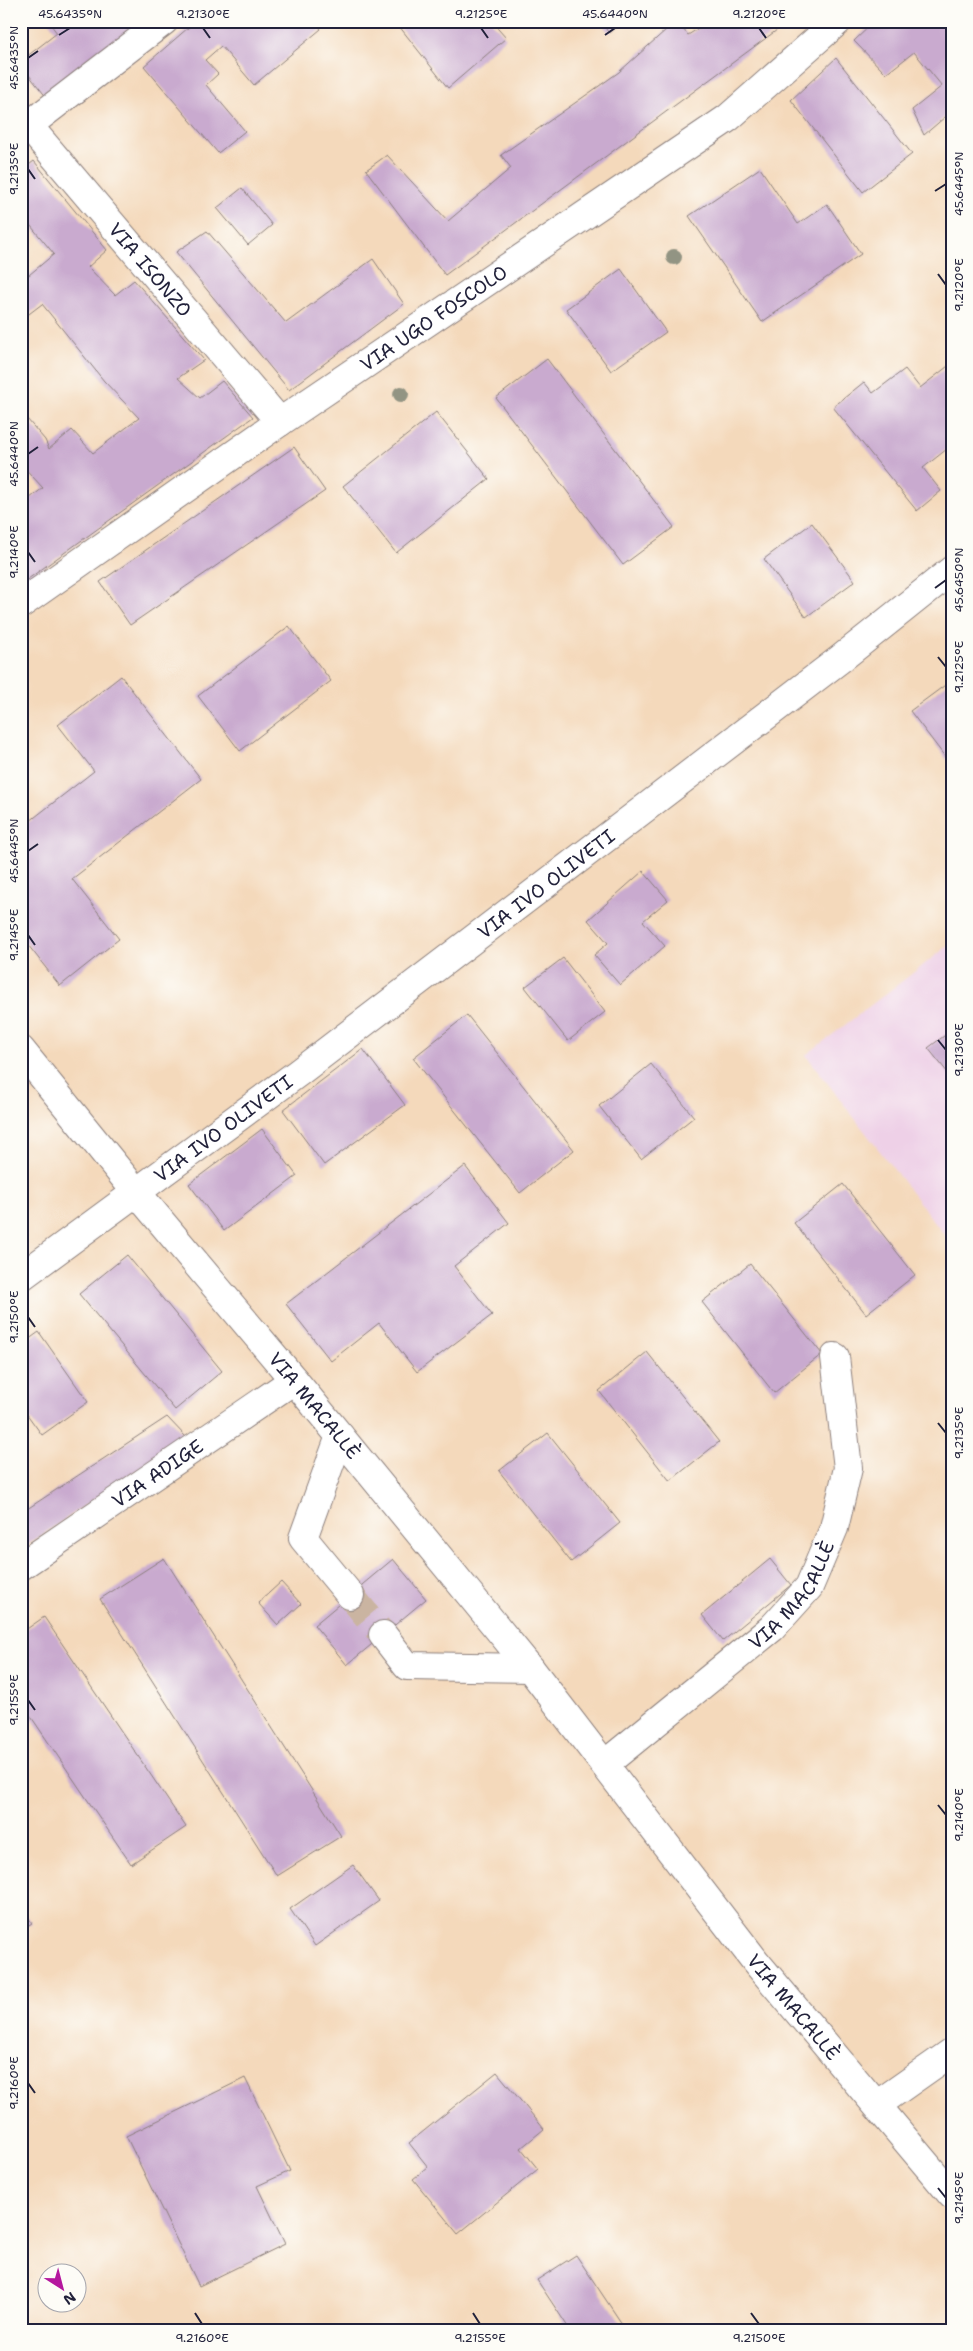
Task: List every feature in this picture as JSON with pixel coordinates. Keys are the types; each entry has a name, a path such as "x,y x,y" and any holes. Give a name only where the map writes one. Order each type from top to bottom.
{"street":[{"path":"24,125 164,21"},
{"name":"VIA UGO FOSCOLO","path":"21,604 280,422 728,118 823,26"},
{"name":"VIA ISONZO","path":"24,125 280,422"},
{"name":"VIA IVO OLIVETI","path":"21,1277 298,1073 839,660 952,570"},
{"name":"VIA MACALLÈ","path":"21,1050 530,1668 756,1962 878,2104 952,2195"},
{"name":"VIA MACALLÈ","path":"605,1764 772,1628 809,1587 834,1528 848,1468 835,1357"},
{"name":"VIA ADIGE","path":"21,1566 294,1380"},
{"path":"340,1436 303,1538 350,1595"},
{"path":"383,1636 407,1666 530,1668"},
{"path":"878,2104 952,2052"}],"shaded area":[{"path":"952,943 952,1245 806,1055"}],"building":[{"path":"48,21 146,21 47,98 21,65 21,61 57,33"},
{"path":"196,21 315,21 321,29 254,85 221,46 205,60 218,74 206,85 245,131 218,153 144,66"},
{"path":"395,21 491,21 506,38 448,88"},
{"path":"600,21 623,21 609,33"},
{"path":"676,21 688,35 707,23 706,21 776,21 781,27 445,275 366,170 387,155 448,221 511,168 501,155 619,72"},
{"path":"875,21 952,21 952,111 924,135 912,110 942,86 914,52 886,74 854,41"},
{"path":"836,58 912,154 863,192 791,100"},
{"path":"34,161 107,250 88,267 115,295 134,280 204,360 178,378 200,398 222,381 253,417 21,584 21,505 43,488 21,464 21,412 45,440 49,449 72,430 93,453 139,418 104,381 42,304 21,320 21,278 23,280 54,254 21,214 21,171"},
{"path":"760,168 798,224 827,204 861,254 762,322 689,216"},
{"path":"242,188 272,225 248,245 217,208"},
{"path":"207,231 286,323 373,259 404,304 289,390 176,252"},
{"path":"621,269 666,332 611,371 566,309"},
{"path":"547,359 674,527 623,565 496,398"},
{"path":"952,363 952,445 923,468 941,491 917,511 833,407 864,382 873,393 905,369 920,388"},
{"path":"436,412 489,479 396,553 343,486"},
{"path":"294,447 325,491 130,625 100,582"},
{"path":"812,523 855,581 806,617 764,559"},
{"path":"289,626 331,681 240,751 198,696"},
{"path":"121,676 201,779 72,879 119,939 60,986 21,936 21,828 94,771 58,725"},
{"path":"952,680 952,766 910,711"},
{"path":"643,871 668,900 643,921 665,946 620,985 594,955 608,943 588,920"},
{"path":"563,958 605,1012 568,1041 525,987"},
{"path":"467,1015 574,1150 520,1193 413,1058"},
{"path":"952,1030 952,1078 928,1048"},
{"path":"363,1049 405,1105 324,1165 283,1110"},
{"path":"651,1064 694,1117 641,1159 599,1106"},
{"path":"262,1129 297,1176 224,1231 189,1184"},
{"path":"465,1166 509,1223 454,1266 492,1315 417,1372 379,1323 331,1361 286,1304"},
{"path":"843,1184 915,1275 866,1314 794,1223"},
{"path":"127,1255 222,1371 175,1410 79,1294"},
{"path":"750,1264 822,1354 774,1393 702,1302"},
{"path":"39,1332 88,1402 42,1435 21,1406 21,1345"},
{"path":"647,1352 719,1442 670,1481 599,1391"},
{"path":"167,1417 186,1437 21,1549 21,1513"},
{"path":"548,1433 620,1523 571,1562 499,1471"},
{"path":"164,1558 341,1836 277,1876 100,1599"},
{"path":"393,1559 426,1599 347,1665 314,1625"},
{"path":"770,1559 791,1585 723,1641 702,1615"},
{"path":"281,1582 301,1604 278,1625 258,1603"},
{"path":"44,1617 186,1827 131,1864 21,1702 21,1633"},
{"path":"353,1865 379,1901 315,1946 290,1909"},
{"path":"21,1907 32,1923 21,1930"},
{"path":"497,2072 544,2129 521,2148 538,2169 458,2234 413,2179 428,2167 409,2143"},
{"path":"245,2078 290,2171 257,2186 285,2244 199,2286 126,2136"},
{"path":"576,2255 622,2324 614,2330 570,2330 537,2280"}],"tunnel":[{"path":"350,1595 383,1635"}]}
